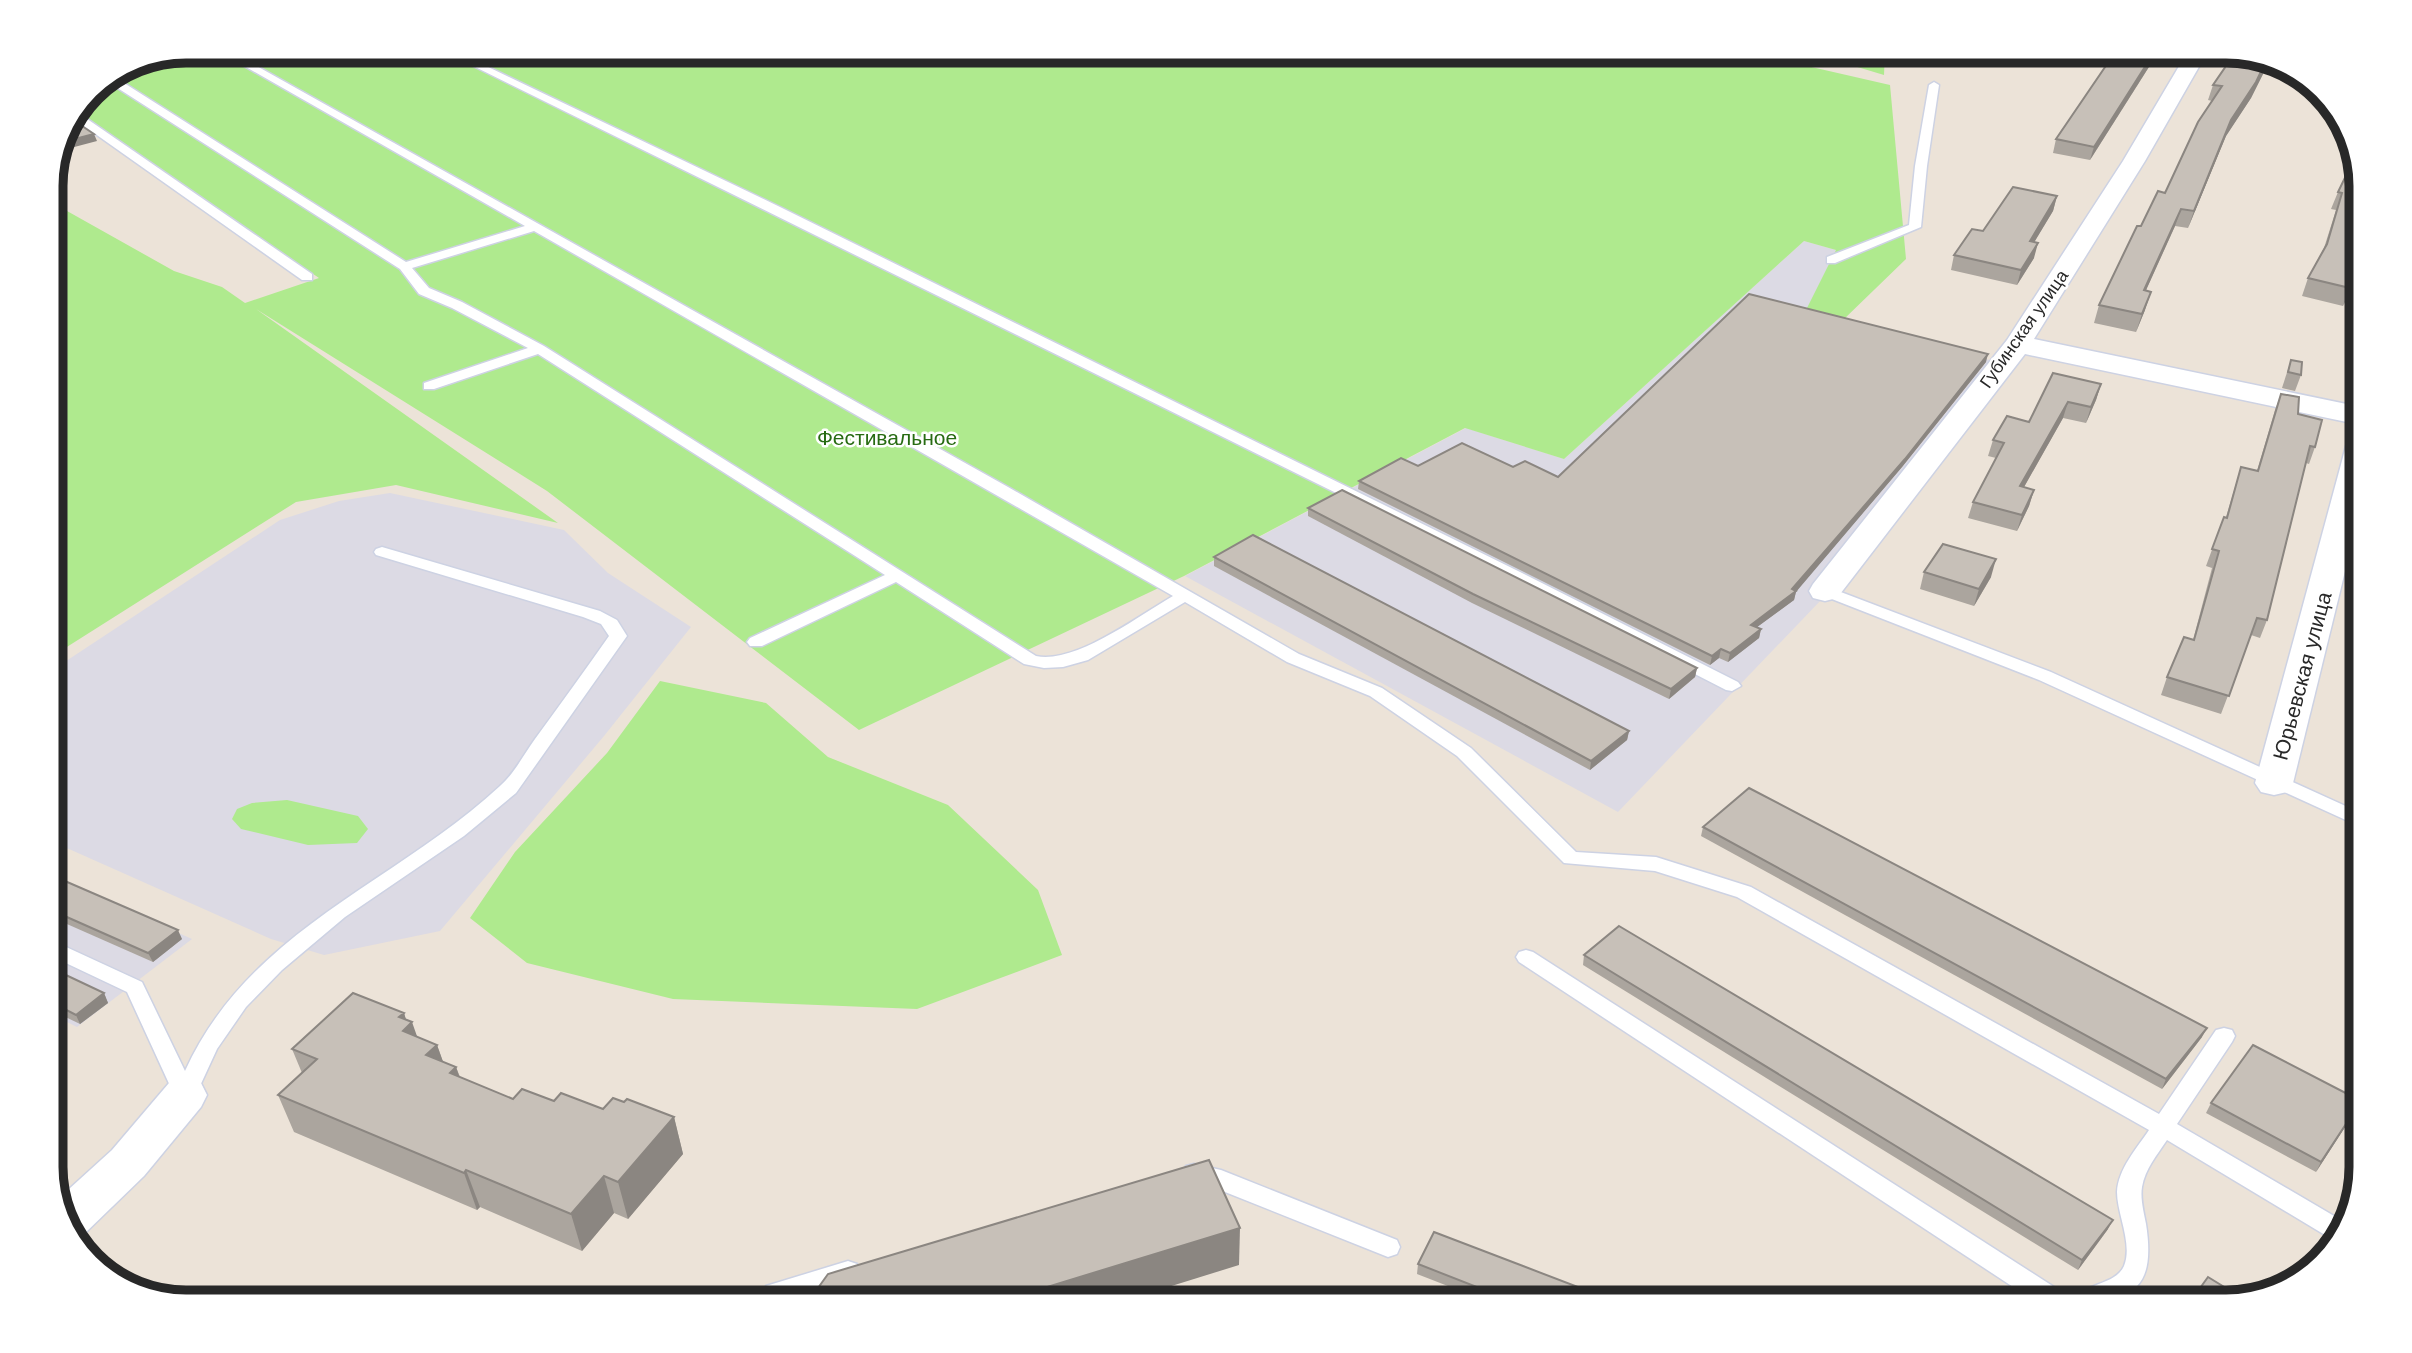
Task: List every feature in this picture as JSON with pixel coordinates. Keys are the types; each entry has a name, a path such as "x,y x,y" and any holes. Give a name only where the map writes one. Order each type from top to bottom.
{"street":[{"name":"Губинская улица","path":"1825,591 2018,344 2134,161 2191,63"},
{"path":"2018,344 2349,413"},
{"name":"Юрьевская улица","path":"2274,783 2349,492"},
{"path":"72,1215 128,1163 185,1095"}],"lane":[{"path":"244,63 1293,658 1376,692 1424,722 1464,752 1571,858 1656,864 1744,892 2163,1127 2334,1228"},
{"path":"473,63 789,216 1176,410 1514,575 1732,686"},
{"path":"118,83 404,266 424,291 457,305 539,349 1017,653 1043,664 1063,663 1082,656 1186,595"},
{"path":"1831,260 1915,227 1921,166 1934,85"},
{"path":"83,120 307,277"},
{"path":"404,266 535,227"},
{"path":"429,386 539,349"},
{"path":"185,1095 207,1046 238,1001 275,965 338,912 457,831 509,789 618,636 616,628 608,620 589,613 382,552"},
{"path":"756,642 897,576"},
{"path":"1825,591 2045,676 2349,816"},
{"path":"63,953 135,987 185,1095"},
{"path":"1526,957 2038,1290"},
{"path":"2109,1290 2127,1281 2136,1269 2138,1249 2129,1190 2135,1169 2224,1036"},
{"path":"1174,1176 1192,1172 1213,1177 1388,1247"},
{"path":"785,1290 868,1266"}],"shaded area":[{"path":"1804,241 1836,250 1807,310 2000,363 1889,529 1618,812 1185,576 1466,428 1564,459"},
{"path":"390,493 564,530 608,573 691,627 604,736 440,931 324,955 271,939 63,846 63,663 280,520 339,501"},
{"path":"63,881 192,939 77,1027 63,1020"}],"green space":[{"name":"Фестивальное","path":"186,63 1794,63 1890,85 1906,259 1843,320 1806,310 1836,250 1804,241 1564,459 1465,428 1184,576 859,730 547,491 256,309 558,523 396,485 296,502 63,649 63,209 174,271 222,287 245,303 319,278 85,117 88,111 105,93 124,79 154,67"},
{"path":"1844,63 1884,63 1884,75"},
{"path":"660,681 766,703 828,757 948,805 1038,890 1062,955 917,1009 673,999 527,963 470,918 515,852 607,753"},
{"path":"287,800 358,816 368,829 357,843 308,845 241,829 232,819 237,809 252,803"}],"building":[{"path":"2108,63 2147,63 2094,147 2056,139"},
{"path":"2228,63 2262,68 2231,120 2194,211 2181,209 2144,290 2151,292 2142,314 2099,305 2137,226 2141,226 2158,191 2165,193 2198,122 2222,86 2213,85"},
{"path":"80,125 94,134 72,140"},
{"path":"2348,171 2349,288 2308,278 2327,244 2342,193 2338,192"},
{"path":"2013,187 2057,196 2030,241 2038,243 2021,270 1954,255 1972,229 1983,231"},
{"path":"1749,294 1988,354 1905,459 1792,589 1796,591 1751,625 1761,629 1730,653 1721,649 1712,656 1359,481 1401,458 1418,466 1462,443 1513,467 1525,461 1558,477"},
{"path":"2291,360 2302,362 2301,375 2288,372"},
{"path":"2053,373 2101,384 2091,407 2068,402 2020,486 2034,490 2022,515 1973,502 2004,443 1993,440 2007,416 2029,422"},
{"path":"2281,394 2299,397 2298,414 2322,420 2315,447 2310,446 2267,620 2257,618 2229,696 2167,677 2184,637 2194,640 2219,551 2212,549 2224,517 2227,518 2241,467 2258,471"},
{"path":"1342,490 1697,668 1671,689 1473,594 1308,508"},
{"path":"1253,535 1629,731 1591,761 1214,557"},
{"path":"1943,544 1996,559 1979,589 1924,572"},
{"path":"1749,788 2207,1028 2166,1079 1703,827"},
{"path":"63,880 178,930 148,953 63,915"},
{"path":"1619,926 2113,1220 2082,1260 1584,955"},
{"path":"63,974 104,993 76,1015 63,1008"},
{"path":"353,993 404,1013 399,1017 412,1022 403,1031 437,1045 426,1055 456,1067 450,1073 513,1099 522,1089 554,1101 561,1093 603,1109 613,1098 624,1102 627,1099 674,1117 618,1182 604,1176 571,1214 466,1170 464,1173 278,1095 317,1059 292,1049"},
{"path":"2253,1045 2349,1095 2349,1119 2321,1162 2211,1103"},
{"path":"1209,1160 1240,1228 1037,1290 817,1290 828,1274"},
{"path":"1434,1232 1586,1290 1484,1290 1418,1264"},
{"path":"2208,1277 2229,1290 2226,1290 2199,1290"}]}
